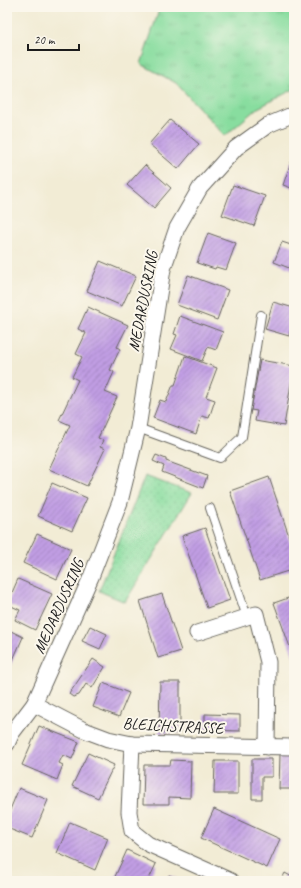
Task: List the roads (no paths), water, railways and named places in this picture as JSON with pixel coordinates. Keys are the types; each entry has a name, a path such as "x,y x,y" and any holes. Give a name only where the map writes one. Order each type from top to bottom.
{"street":[{"name":"MEDARDUSRING","path":"7,744 12,733 34,704 92,577 120,502 138,428 163,269 177,228 200,188 236,148 268,125 294,114"},
{"path":"197,633 256,614 268,662 267,747"},
{"name":"BLEICHSTRASSE","path":"34,704 84,730 108,739 132,744 294,748"},
{"path":"132,744 129,812 132,831 148,844 231,881"}],"lane":[{"path":"138,428 220,458 242,437 261,315"},
{"path":"210,508 247,617"}]}
